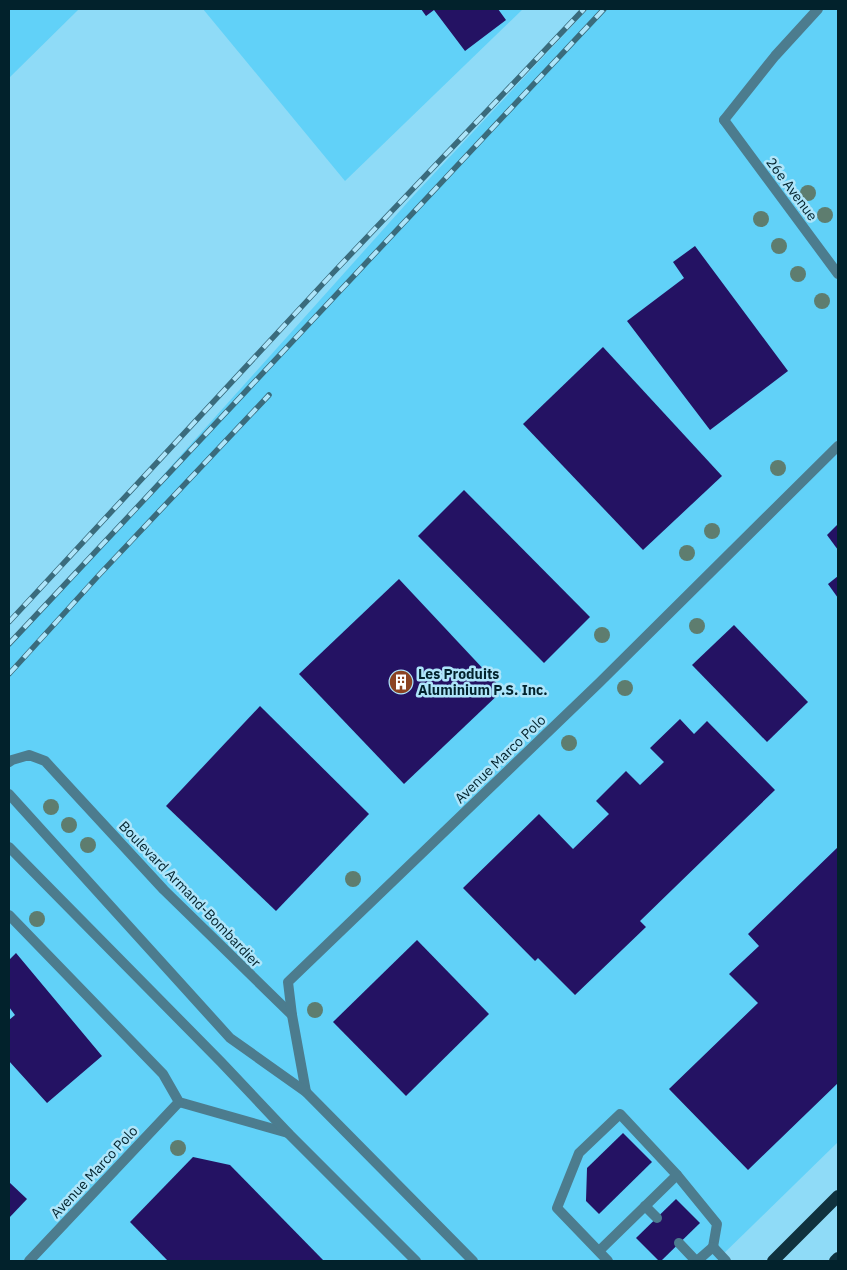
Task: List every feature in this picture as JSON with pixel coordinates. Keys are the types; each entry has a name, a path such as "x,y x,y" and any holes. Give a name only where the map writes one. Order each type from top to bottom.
{"main road":[{"path":"773,1261 838,1196"},
{"path":"835,1261 838,1258"}],"street":[{"name":"26e Avenue","path":"818,9 775,56 724,120 838,274"},
{"name":"Avenue Marco Polo","path":"292,1015 288,982 599,682 838,446"},
{"name":"Boulevard Armand-Bombardier","path":"9,762 28,755 45,761 164,890 292,1015"},
{"path":"9,794 230,1038 306,1092 473,1261"},
{"path":"9,847 222,1062 288,1133 416,1261"},
{"path":"9,915 163,1074 179,1102 288,1133"},
{"path":"292,1015 306,1092"},
{"name":"Avenue Marco Polo","path":"29,1261 179,1102"},
{"path":"608,1261 557,1208 579,1153 620,1114 677,1175 717,1224 712,1247 696,1261 679,1243"},
{"path":"599,1252 677,1175"},
{"path":"645,1206 657,1218"},
{"path":"712,1247 726,1261"}],"shaded area":[{"path":"9,9 79,9 9,78"},
{"path":"203,9 523,9 345,181"},
{"path":"588,9 838,9 838,1142 716,1261 9,1261 9,647 415,194"}],"building":[{"path":"421,9 498,9 506,20 465,51 434,10 426,16"},
{"path":"695,246 788,371 710,430 627,321 684,278 673,262"},
{"path":"603,347 722,476 643,550 523,424"},
{"path":"464,490 590,617 544,663 418,536"},
{"path":"838,524 838,550 827,535"},
{"path":"838,576 838,598 828,584"},
{"name":"Les Produits Aluminium P.S. Inc.","path":"399,579 503,690 404,784 299,674"},
{"path":"734,625 808,702 767,742 692,665"},
{"path":"260,706 369,814 276,911 166,806"},
{"path":"680,719 694,734 707,721 775,790 640,921 646,927 575,995 538,958 535,961 463,888 539,814 573,849 609,814 596,801 626,771 640,785 664,762 650,748"},
{"path":"838,847 838,1083 748,1170 669,1089 758,1003 729,974 759,946 748,934"},
{"path":"417,940 489,1014 406,1096 333,1022"},
{"path":"16,953 102,1056 47,1103 9,1061 9,1020 15,1015 9,1007 9,960"},
{"path":"623,1133 652,1162 599,1214 586,1201 587,1168"},
{"path":"193,1157 230,1165 324,1261 168,1261 130,1222"},
{"path":"9,1182 27,1199 9,1218"},
{"path":"676,1199 700,1223 659,1261 636,1238"}],"railway":[{"path":"9,622 332,274 584,9"},
{"path":"9,644 604,9"},
{"path":"9,674 99,575 269,395"}],"place":[{"name":"Les Produits Aluminium P.S. Inc.","path":"401,682"}]}
